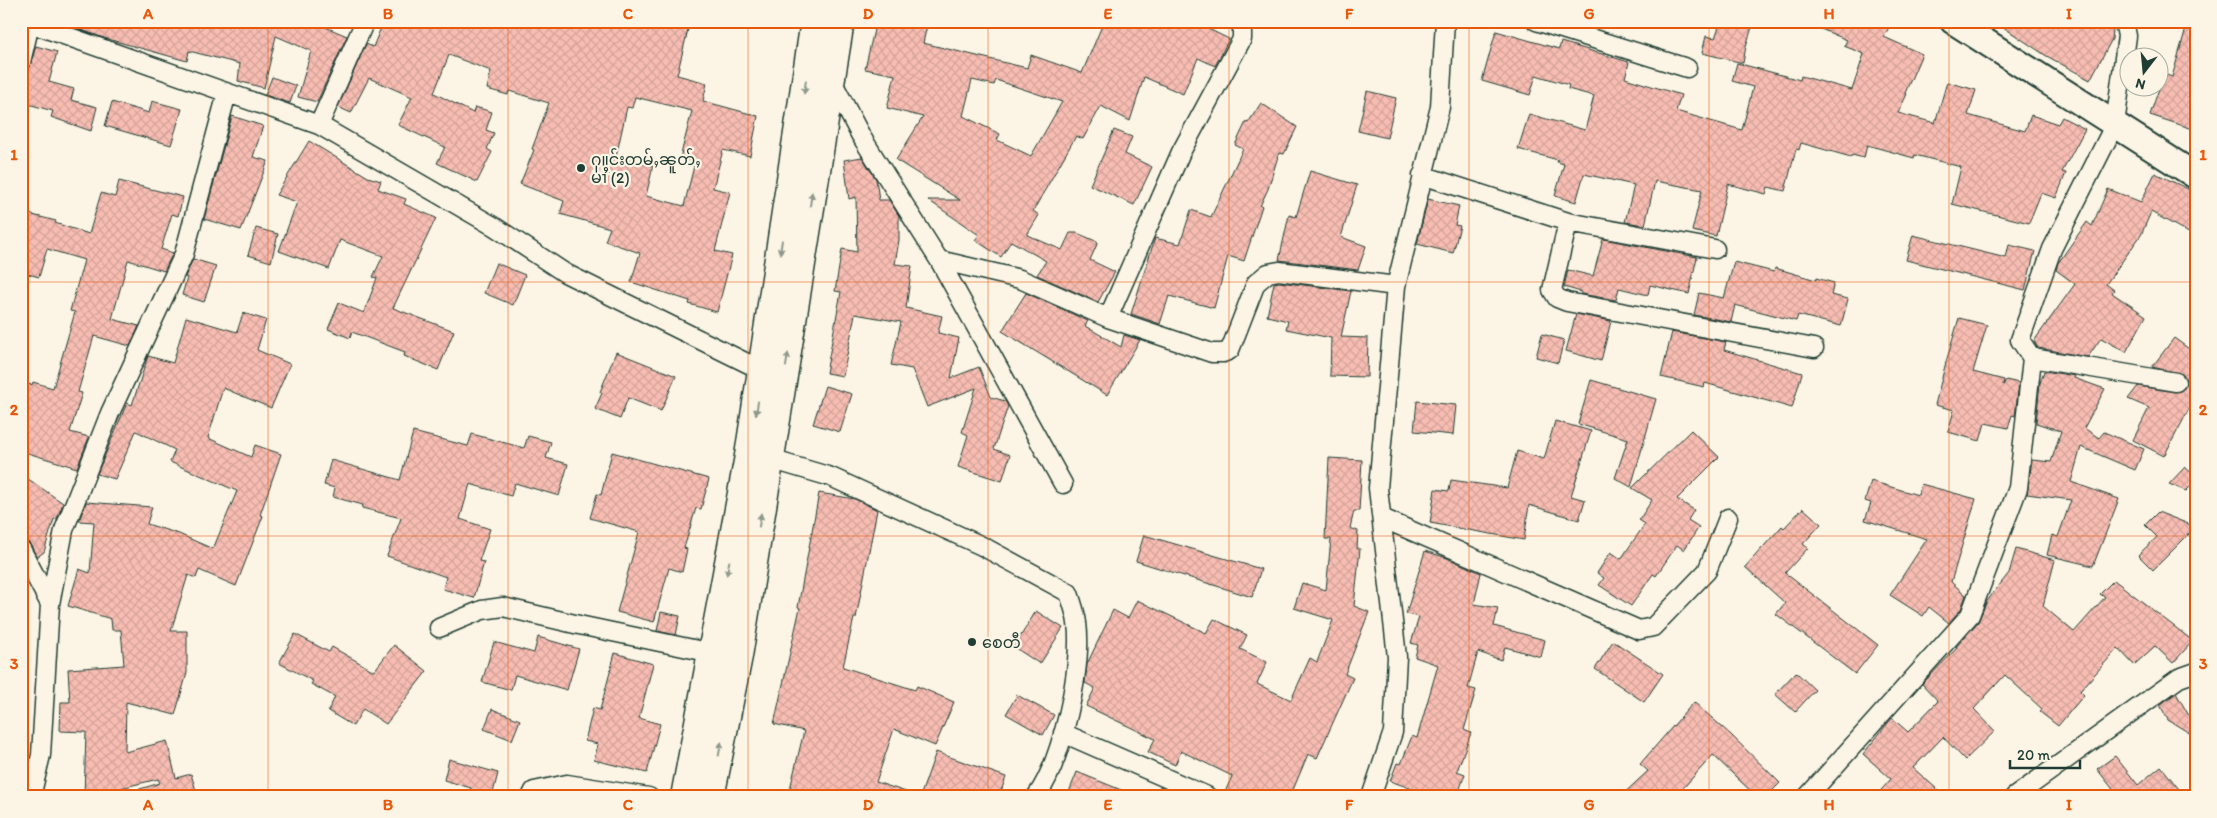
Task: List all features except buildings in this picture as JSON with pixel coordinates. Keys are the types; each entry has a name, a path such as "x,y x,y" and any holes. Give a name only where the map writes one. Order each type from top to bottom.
{"main road":[{"path":"710,797 738,656 829,76 840,21"},
{"path":"684,797 749,456 763,372 810,26"}],"street":[{"path":"319,125 365,21"},
{"path":"1108,318 1181,152 1242,39 1242,27 1239,21"},
{"path":"1371,797 1393,732 1397,657 1378,488 1396,286 1440,107 1445,21"},
{"path":"1536,21 1687,68"},
{"path":"1954,21 2196,176"},
{"path":"1807,797 1970,615 2018,488 2032,358 2020,340 2048,258 2115,124 2127,36 2124,21"},
{"path":"21,62 27,23 319,125 495,227 565,273 763,372"},
{"path":"810,26 829,76 861,136 939,260 1063,484"},
{"path":"31,797 41,755 50,604 64,530 110,413 184,254 227,93"},
{"path":"1422,175 1568,222 1715,249"},
{"path":"1568,222 1552,290 1557,298 1566,302 1814,348"},
{"path":"939,260 1020,279 1108,318 1212,352 1223,353 1230,350 1256,283 1268,273 1279,271 1396,286"},
{"path":"2032,358 2176,382"},
{"path":"770,459 831,477 982,546 1069,593 1077,623 1078,668 1063,733 1046,783 1036,797"},
{"path":"1382,518 1638,630 1653,627 1707,571 1728,518"},
{"path":"21,549 50,604"},
{"path":"438,628 482,610 503,607 712,653"},
{"path":"2014,797 2179,678 2196,672"},
{"path":"1063,733 1207,796"},
{"path":"531,797 534,791 567,784 648,797"}],"place":[{"name":"ႁူင်းတမ်ႇၼူတ်ႇ မၢႆ (2)","path":"581,168"},
{"name":"စေတီ","path":"972,642"}]}
